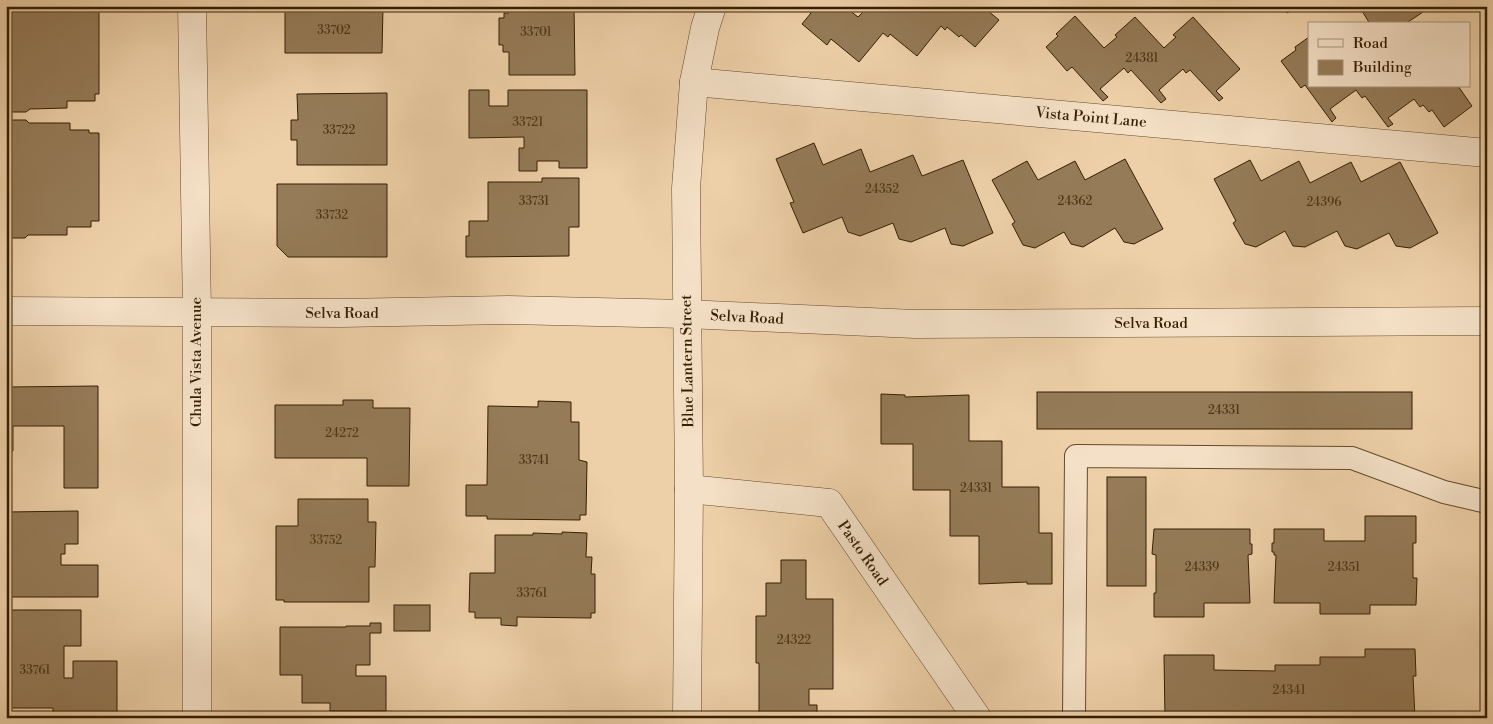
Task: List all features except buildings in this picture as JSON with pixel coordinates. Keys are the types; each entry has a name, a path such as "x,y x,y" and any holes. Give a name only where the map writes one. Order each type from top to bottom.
{"street":[{"name":"Chula Vista Avenue","path":"192,6 196,313 197,718"},
{"name":"Blue Lantern Street","path":"688,718 689,489 686,188 694,82 705,28 712,6"},
{"name":"Vista Point Lane","path":"694,82 1487,153"},
{"name":"Selva Road","path":"6,311 196,313 508,310 686,314 915,324 1487,322"},
{"name":"Pasto Road","path":"689,489 829,503 977,718"}],"lane":[{"path":"1074,718 1076,456 1352,458 1444,492 1487,502"}]}
